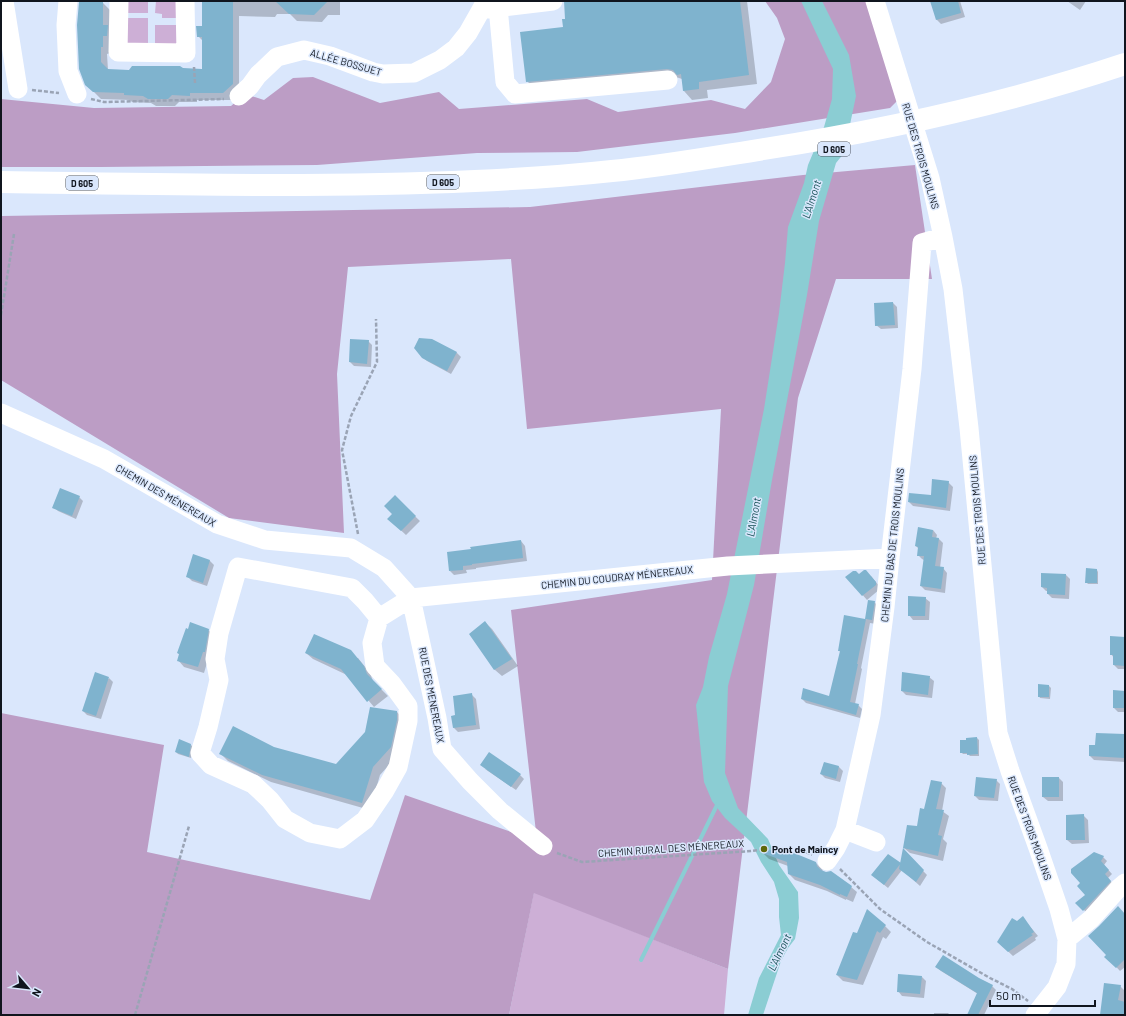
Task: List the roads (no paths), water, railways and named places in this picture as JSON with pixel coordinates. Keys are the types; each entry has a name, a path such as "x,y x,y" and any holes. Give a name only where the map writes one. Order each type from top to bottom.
{"main road":[{"name":"D 605","path":"1,182 301,185 424,183 493,180 803,155 944,120 1125,64"},
{"name":"D 605","path":"944,120 1015,108 1125,76"},
{"name":"D 605","path":"1,192 146,195 468,193 592,184 650,178 722,162"}],"street":[{"path":"4,1 18,89"},
{"path":"68,1 66,24 68,71 77,94"},
{"path":"119,1 118,52 186,53 185,1"},
{"path":"553,1 488,6 506,82 515,94 668,80"},
{"name":"RUE DES TROIS MOULINS","path":"875,1 930,178 953,289 968,420 998,733 1010,771 1055,896 1067,939 1066,964 1057,987 1037,1012"},
{"name":"ALLÉE BOSSUET","path":"239,96 277,57 304,50 330,56 383,74 414,73 440,60 456,48 488,6"},
{"name":"CHEMIN DU BAS DE TROIS MOULINS","path":"827,861 836,848 845,830 871,715 912,369 922,243 943,237"},
{"name":"CHEMIN DES MÉNEREAUX","path":"1,413 104,459 217,524 265,540 351,548 384,568 411,598"},
{"name":"CHEMIN DU COUDRAY MÉNEREAUX","path":"411,598 728,566 890,558"},
{"path":"379,618 352,588 238,567 219,633 215,660 219,680 200,753 210,765 253,784 270,800 285,819 310,833 340,839 365,820 384,792 398,767 408,721 408,706 392,684 375,666 372,643 379,618 411,598"},
{"name":"RUE DES MENEREAUX","path":"411,598 437,718 442,749 500,811 543,846"},
{"path":"845,830 876,842"},
{"path":"1067,939 1091,920 1125,883"}],"water":[{"name":"L'Almont","path":"801,1 822,1 849,55 856,96 844,153 836,163 819,221 754,585 728,686 725,773 738,808 768,839 779,865 798,892 799,918 795,939 781,961 763,1015 748,1015 759,978 781,935 779,899 774,882 761,862 751,842 725,818 712,801 704,782 696,705 703,687 709,657 727,594 764,409 779,313 788,227 804,183 808,165 824,127 832,99 833,69"}],"waterway":[{"path":"641,960 718,803"}],"place":[{"name":"Pont de Maincy","path":"764,849"}]}
